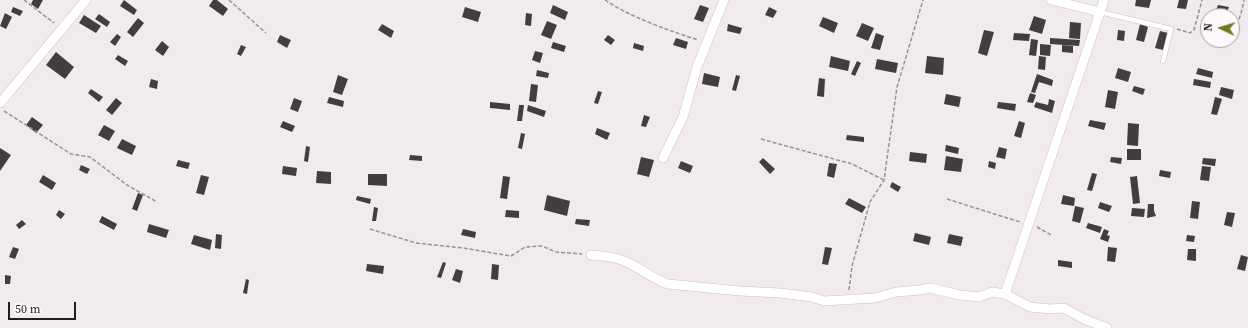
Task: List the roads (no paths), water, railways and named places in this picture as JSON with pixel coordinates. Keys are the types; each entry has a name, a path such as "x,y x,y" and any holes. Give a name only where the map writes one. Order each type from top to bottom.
{"street":[{"path":"0,103 86,0"},
{"path":"663,158 684,117 696,67 724,0"},
{"path":"1051,0 1100,12"},
{"path":"1005,294 1104,0"},
{"path":"591,255 626,261 659,281 668,284 740,292 780,293 812,297 824,301 875,298 896,292 930,288 960,295 979,297 992,292 1005,294 1030,307 1050,309 1064,308 1084,319 1107,328"}],"lane":[{"path":"1100,12 1171,29 1163,61"}]}
